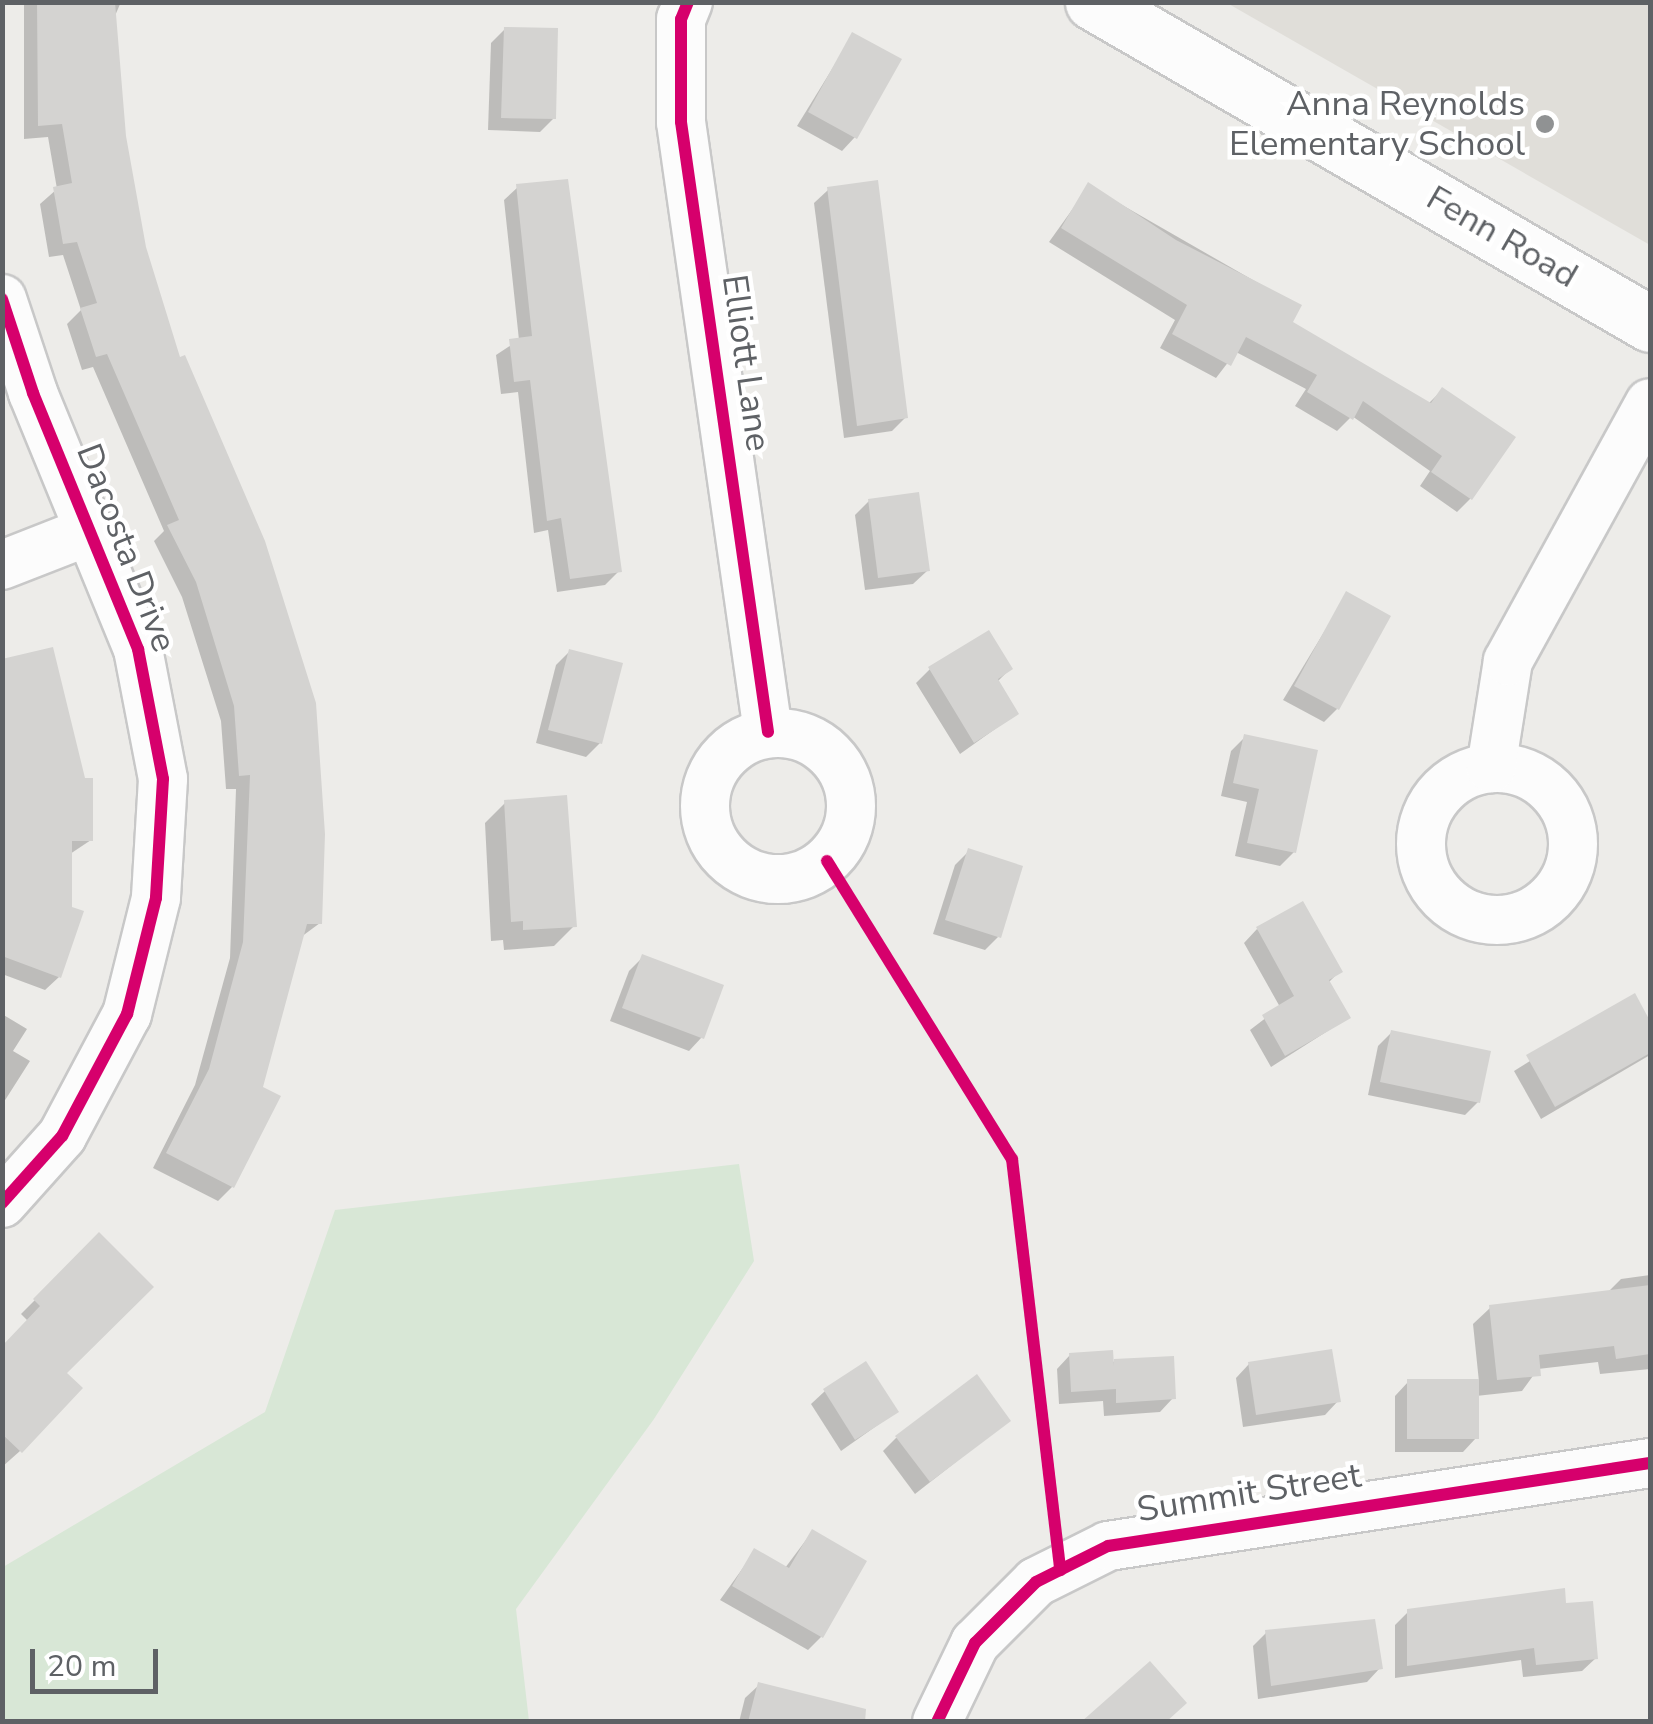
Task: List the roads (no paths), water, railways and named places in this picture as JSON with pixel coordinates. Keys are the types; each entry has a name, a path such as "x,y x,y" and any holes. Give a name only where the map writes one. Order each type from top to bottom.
{"street":[{"name":"Elliott Lane","path":"688,2 681,20 680,122 768,732"},
{"name":"Fenn Road","path":"1093,2 1650,324"},
{"name":"Dacosta Drive","path":"2,300 138,649 164,779 156,898 127,1014 62,1136 2,1203"},
{"path":"1491,768 1508,661 1650,404"},
{"path":"2,565 89,531"},
{"name":"Summit Street","path":"938,1722 974,1643 1036,1582 1108,1546 1650,1463"}],"place":[{"name":"Anna Reynolds Elementary School","path":"1545,124"}]}
